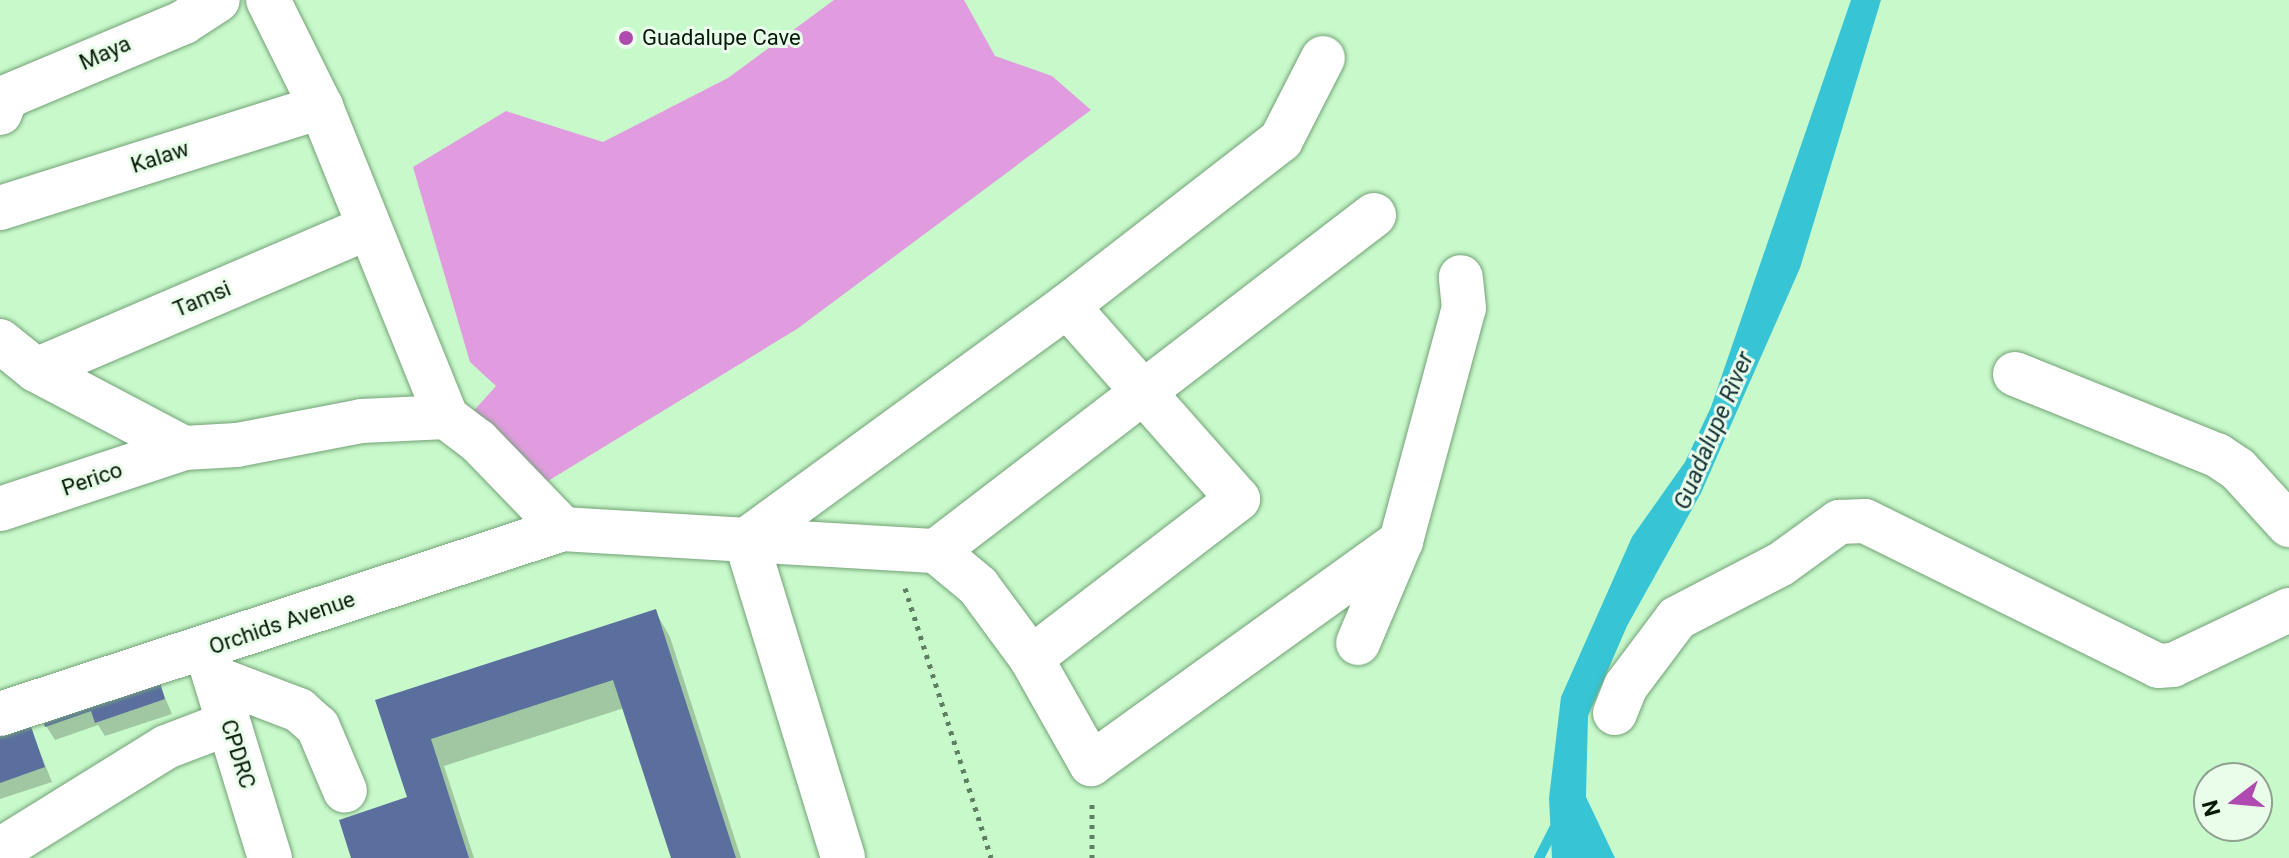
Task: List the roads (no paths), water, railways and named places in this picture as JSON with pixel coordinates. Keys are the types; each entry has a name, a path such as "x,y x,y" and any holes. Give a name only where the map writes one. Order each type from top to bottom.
{"street":[{"path":"268,0 321,107 446,417 478,441 563,529 936,551 978,586 1031,658 1091,764 1401,541"},
{"name":"Maya","path":"0,113 6,97 193,7"},
{"path":"746,540 1067,306 1281,140 1323,58"},
{"name":"Kalaw","path":"0,208 321,107"},
{"path":"936,551 1139,391 1374,215"},
{"name":"Tamsi","path":"36,370 368,228"},
{"path":"1358,643 1401,541 1464,308 1461,277"},
{"path":"1031,658 1238,499 1139,391 1067,306"},
{"path":"0,341 36,370 184,448"},
{"path":"2015,374 2217,455 2238,469 2289,525"},
{"name":"Perico","path":"0,509 184,448 237,445 362,421 446,417"},
{"path":"1615,713 1626,686 1677,618 1781,564 1839,522 1865,521 2158,666 2173,665 2289,610"},
{"name":"Orchids Avenue","path":"0,714 211,664 563,529"},
{"path":"746,540 843,858"},
{"path":"211,664 299,710 318,727 345,791"},
{"name":"CPDRC","path":"211,664 270,858"},
{"path":"0,850 166,747 229,723"}],"water":[{"name":"Guadalupe River","path":"1851,0 1881,0 1800,268 1701,493 1627,626 1588,716 1586,797 1615,858 1552,858 1549,798 1561,697 1632,537 1685,462 1711,407"}],"waterway":[{"path":"1539,858 1554,828"}],"place":[{"name":"Guadalupe Cave","path":"626,38"}]}
